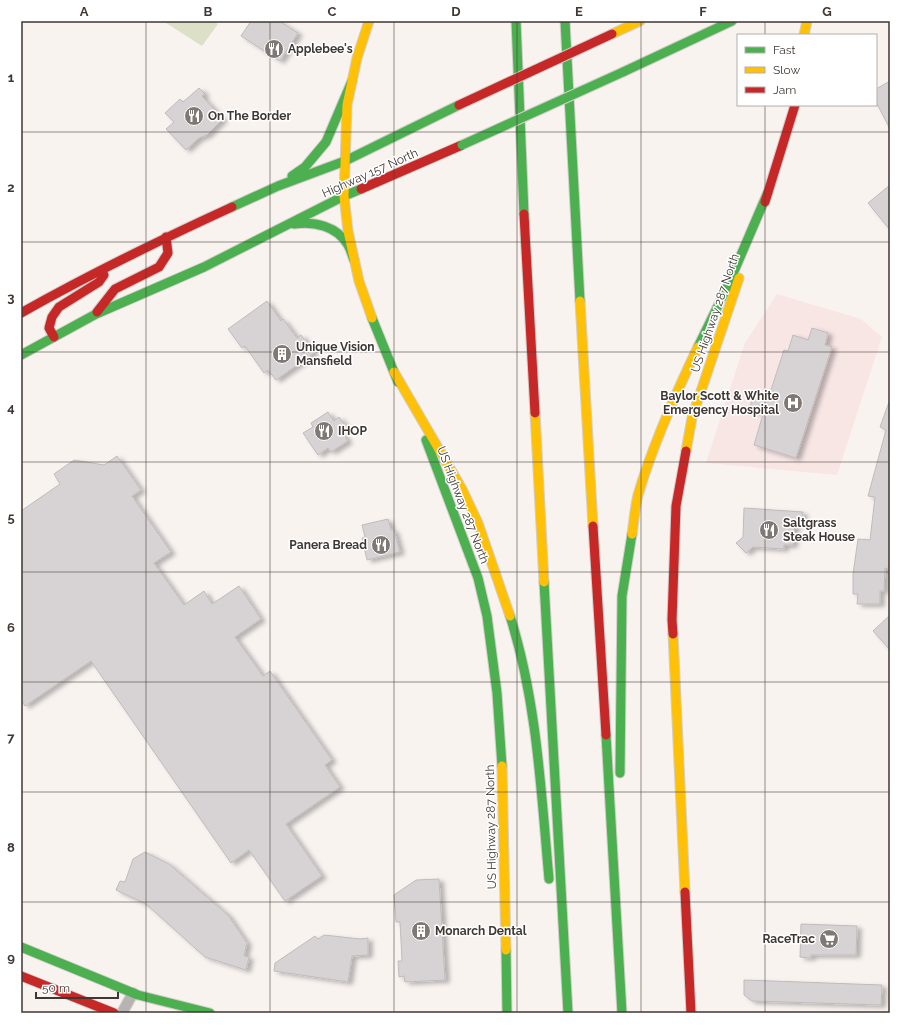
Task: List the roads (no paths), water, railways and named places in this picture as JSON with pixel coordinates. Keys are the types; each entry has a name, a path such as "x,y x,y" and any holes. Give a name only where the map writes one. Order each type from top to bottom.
{"main road":[{"name":"US Highway 287 North","path":"369,21 357,58 348,105 344,196 348,231 359,281 376,332 435,462 478,578 487,616 497,693 502,757 507,1013"},
{"path":"516,21 520,134 568,1013"},
{"path":"566,21 569,112 622,1013"},
{"name":"Highway 157 North","path":"21,314 76,282 112,266 166,237 278,186 345,161 459,104 640,21"},
{"name":"Highway 157 North","path":"21,355 96,314 204,267 344,196 624,72 732,21"},
{"path":"804,21 804,34"},
{"path":"804,34 807,21"},
{"path":"278,186 305,167 326,142 352,81"},
{"name":"US Highway 287 North","path":"691,1013 672,620 676,506 692,418 768,192 795,106"},
{"path":"619,786 622,596 638,496 654,447 679,387 729,283 768,192"},
{"path":"286,225 303,222 320,224 335,232 347,244 354,260"},
{"path":"96,314 115,288 159,267 168,253 166,237"},
{"path":"54,337 49,328 52,317 59,307 99,282 112,266"},
{"path":"394,372 462,489 478,523 511,618 525,676 536,738 549,886"},
{"path":"614,880 619,825 619,802"},
{"path":"553,933 566,967"},
{"path":"21,947 133,993 210,1013"},
{"path":"21,976 114,1013"},
{"path":"498,1013 507,999"}],"street":[{"path":"122,1013 133,993"}],"place":[{"name":"Applebee's","path":"274,49"},
{"name":"On The Border","path":"194,116"},
{"name":"Unique Vision Mansfield","path":"282,354"},
{"name":"Baylor Scott & White Emergency Hospital","path":"793,403"},
{"name":"IHOP","path":"324,431"},
{"name":"Saltgrass Steak House","path":"769,530"},
{"name":"Panera Bread","path":"381,545"},
{"name":"Monarch Dental","path":"421,931"},
{"name":"RaceTrac","path":"829,939"}]}
